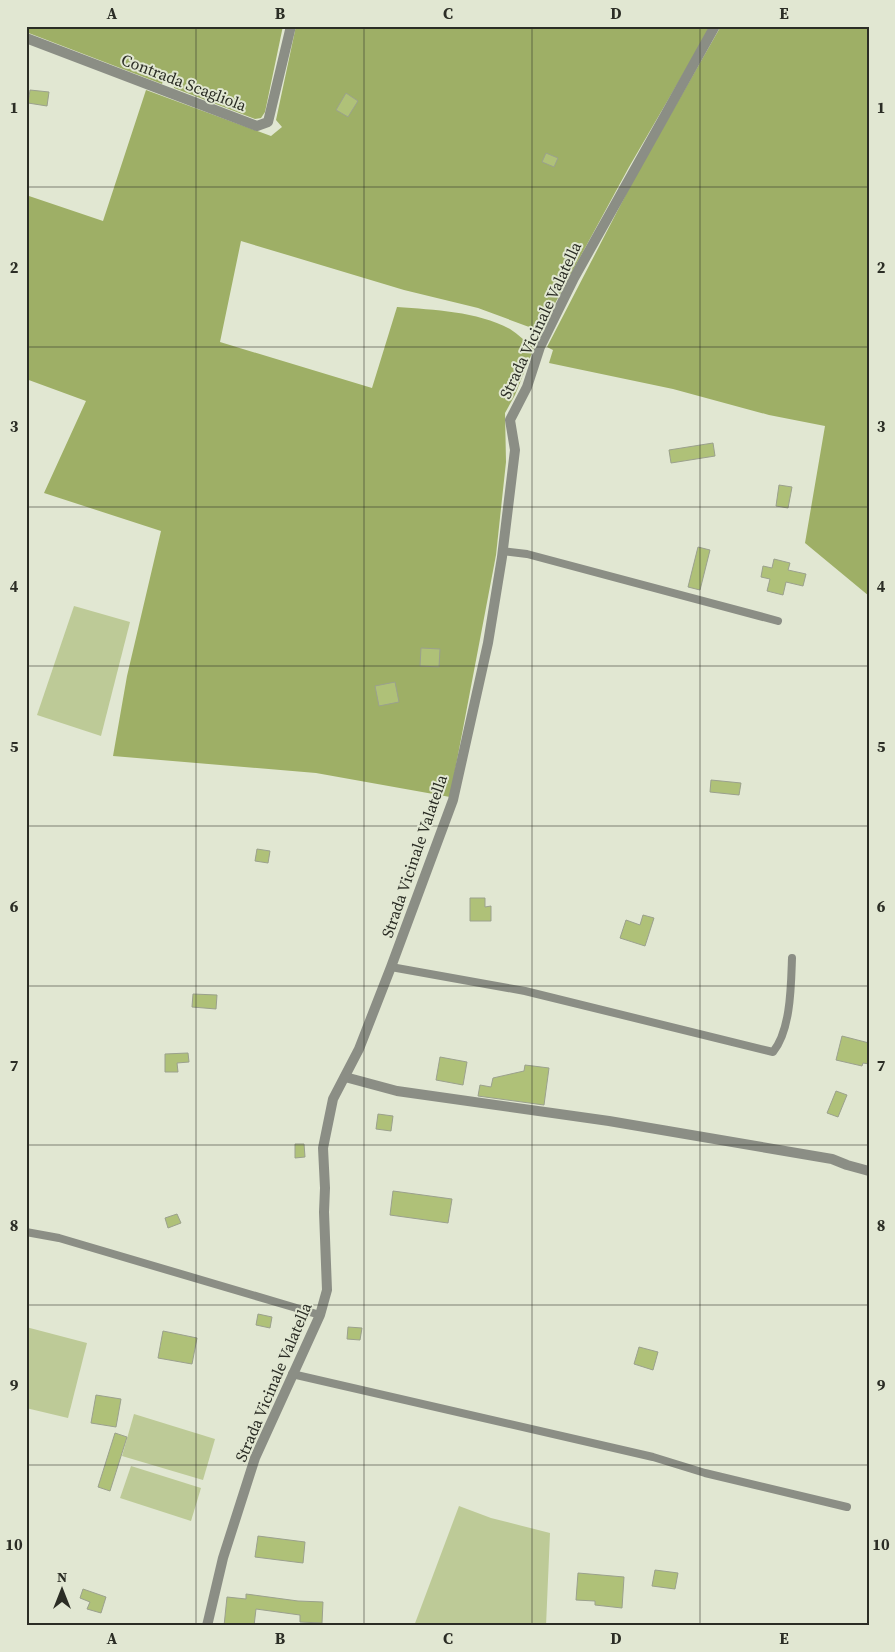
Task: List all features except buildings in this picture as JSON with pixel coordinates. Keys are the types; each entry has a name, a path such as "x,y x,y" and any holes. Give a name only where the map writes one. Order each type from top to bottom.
{"street":[{"name":"Contrada Scagliola","path":"26,38 257,126 268,122 291,26"},
{"name":"Strada Vicinale Valatella","path":"207,1626 223,1558 255,1458 320,1316 327,1290 325,1188 322,1148 333,1099 359,1050 452,800 488,643 514,458 510,420 527,387 540,348 574,278 715,26"},
{"path":"345,1077 397,1091 609,1121 822,1157 869,1171"}],"lane":[{"path":"502,551 527,554 778,621"},
{"path":"391,967 525,991 773,1052 782,1036 789,1008 792,958"},
{"path":"26,1232 59,1238 320,1316"},
{"path":"292,1374 653,1457 705,1473 847,1506"}],"green space":[{"path":"26,26 283,26 265,112 261,118 255,119 174,88 173,81 164,79 162,84 26,32"},
{"path":"296,26 711,26 629,167 540,331 478,308 404,290 241,241 220,342 372,388 397,307 455,312 483,318 510,329 534,348 515,395 505,413 506,462 496,555 450,797 316,773 113,756 127,676 161,531 44,493 86,401 26,379 26,195 103,221 146,90 271,136 282,127 276,120"},
{"path":"721,26 869,26 869,596 805,543 825,426 769,415 673,389 549,363 553,350 547,347 636,175"},
{"path":"74,606 130,622 101,736 37,715"},
{"path":"26,1327 87,1343 68,1418 26,1408"},
{"path":"134,1414 215,1439 203,1480 122,1456"},
{"path":"131,1466 201,1488 191,1521 120,1498"},
{"path":"459,1506 491,1518 550,1533 546,1626 414,1626"}]}
